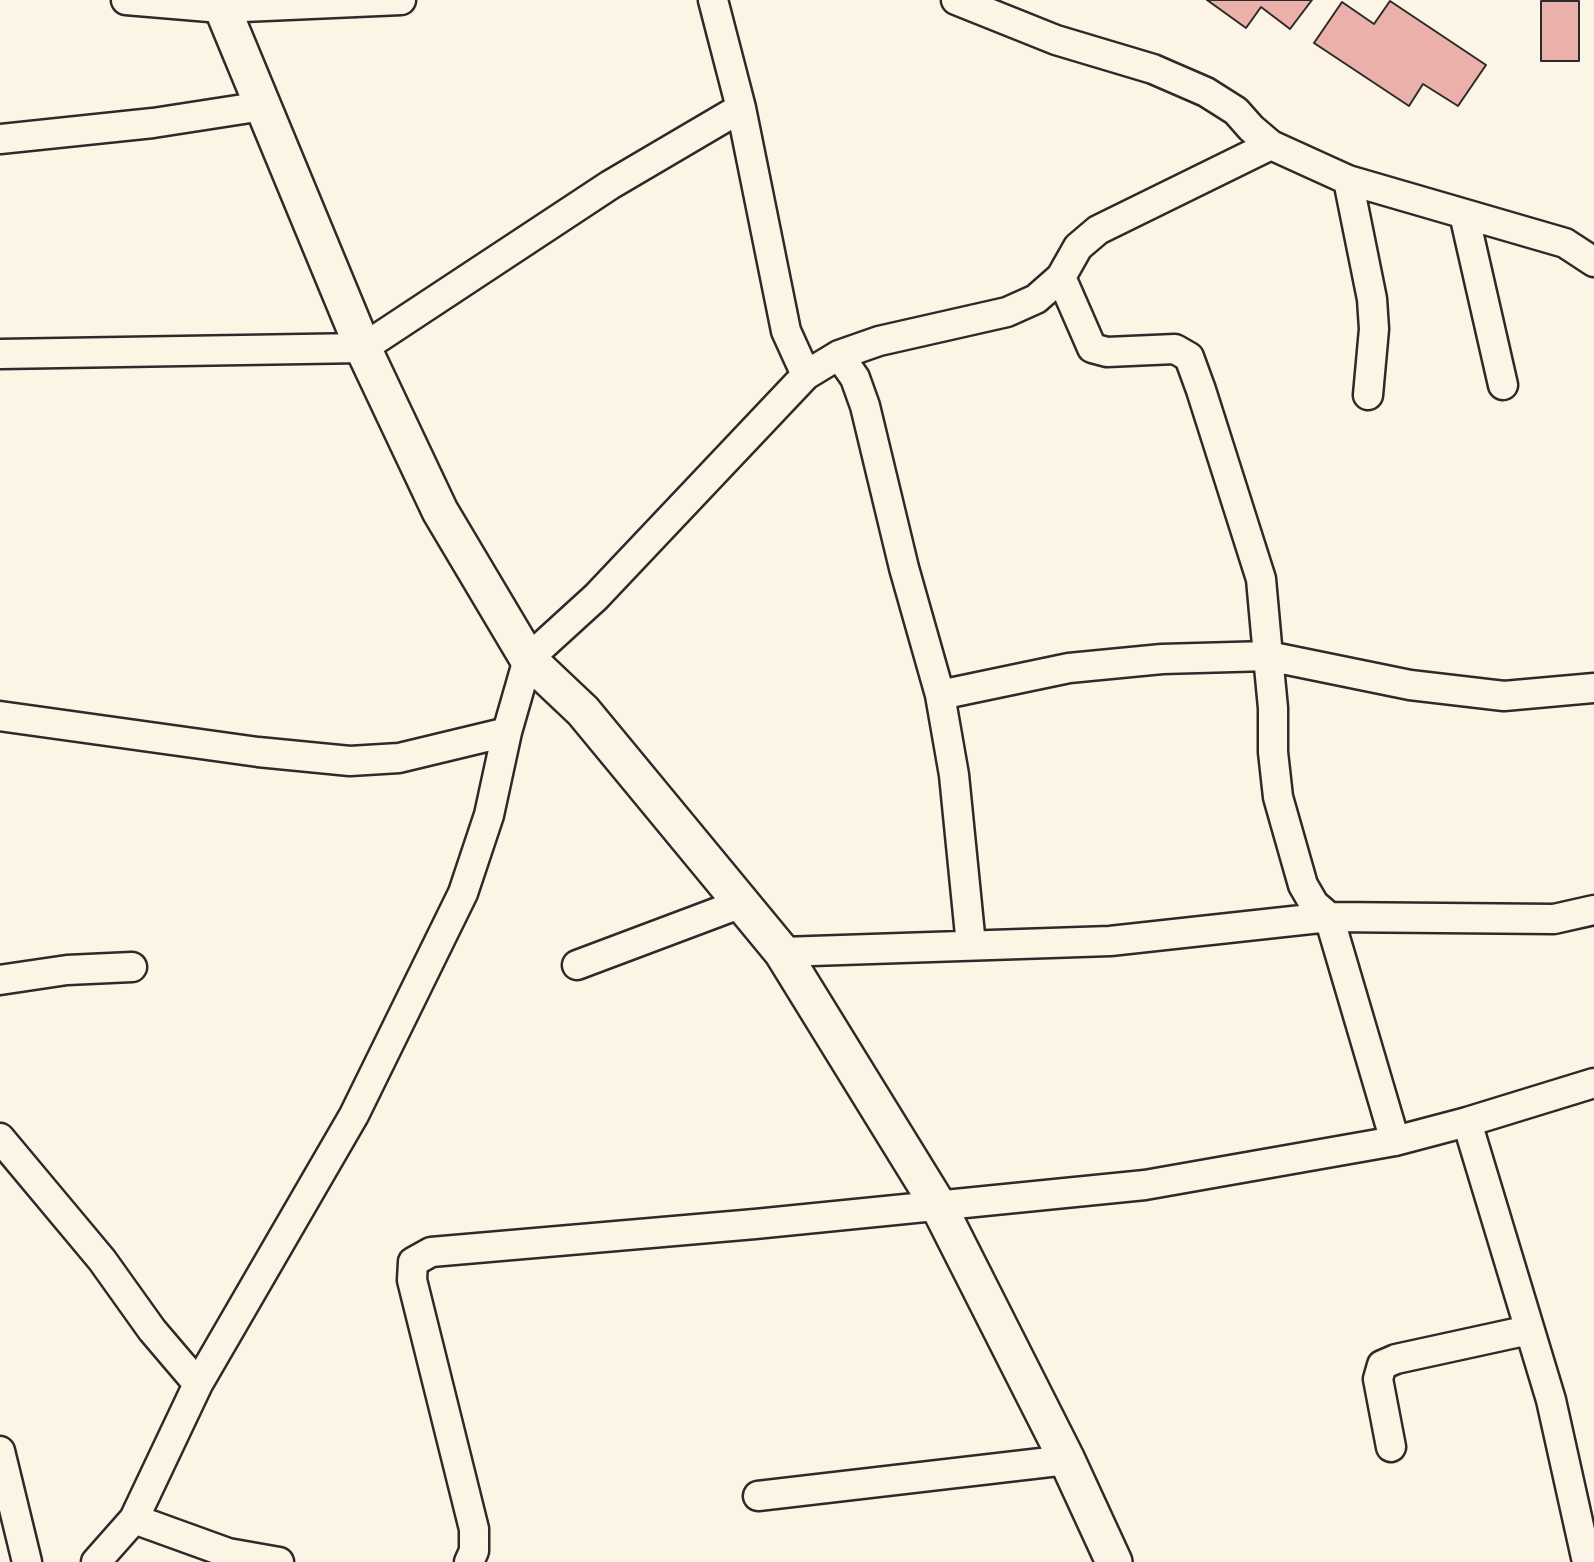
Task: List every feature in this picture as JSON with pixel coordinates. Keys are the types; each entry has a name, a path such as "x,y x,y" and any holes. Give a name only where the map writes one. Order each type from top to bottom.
{"street":[{"path":"125,0 220,4 401,0"},
{"path":"713,0 741,108 786,331 806,375"},
{"path":"956,0 1056,40 1153,69 1206,92 1236,111 1271,145 1348,180 1565,243 1594,262"},
{"path":"220,4 363,348 440,511 528,659 583,711 782,952 938,1205 1067,1460 1114,1562"},
{"path":"0,139 153,124 263,106"},
{"path":"0,354 363,348 610,184 741,108"},
{"path":"96,1562 134,1518 198,1384 354,1115 463,894 489,815 507,732 528,659 596,597 806,375 839,355 879,341 1007,312 1036,299 1061,277 1078,247 1098,230 1271,145"},
{"path":"1348,180 1372,299 1374,329 1368,395"},
{"path":"1464,214 1503,385"},
{"path":"1061,277 1092,348 1107,352 1175,349 1189,357 1202,390 1261,579 1278,797 1303,885 1314,904 1329,917 1395,1141"},
{"path":"839,355 855,378 865,405 904,568 940,695 954,775 971,946"},
{"path":"940,695 1069,668 1162,659 1268,656 1410,685 1504,696 1594,688"},
{"path":"0,716 258,752 350,761 398,758 507,732"},
{"path":"577,965 742,903"},
{"path":"782,952 1110,941 1329,917 1554,919 1594,910"},
{"path":"0,980 68,970 132,967"},
{"path":"469,1562 474,1551 474,1529 412,1280 413,1262 430,1252 1145,1185 1395,1141 1594,1083"},
{"path":"1467,1122 1551,1400 1587,1562"},
{"path":"0,1138 102,1261 152,1330 198,1384"},
{"path":"1391,1447 1378,1379 1382,1365 1396,1359 1529,1330"},
{"path":"0,1451 27,1562"},
{"path":"758,1496 1067,1460"},
{"path":"134,1518 228,1553 279,1562"}],"building":[{"path":"1207,0 1312,0 1290,29 1261,7 1246,28"},
{"path":"1390,1 1486,65 1458,106 1423,84 1409,106 1314,43 1342,2 1374,24"},
{"path":"1541,1 1579,1 1579,61 1541,61"}]}
